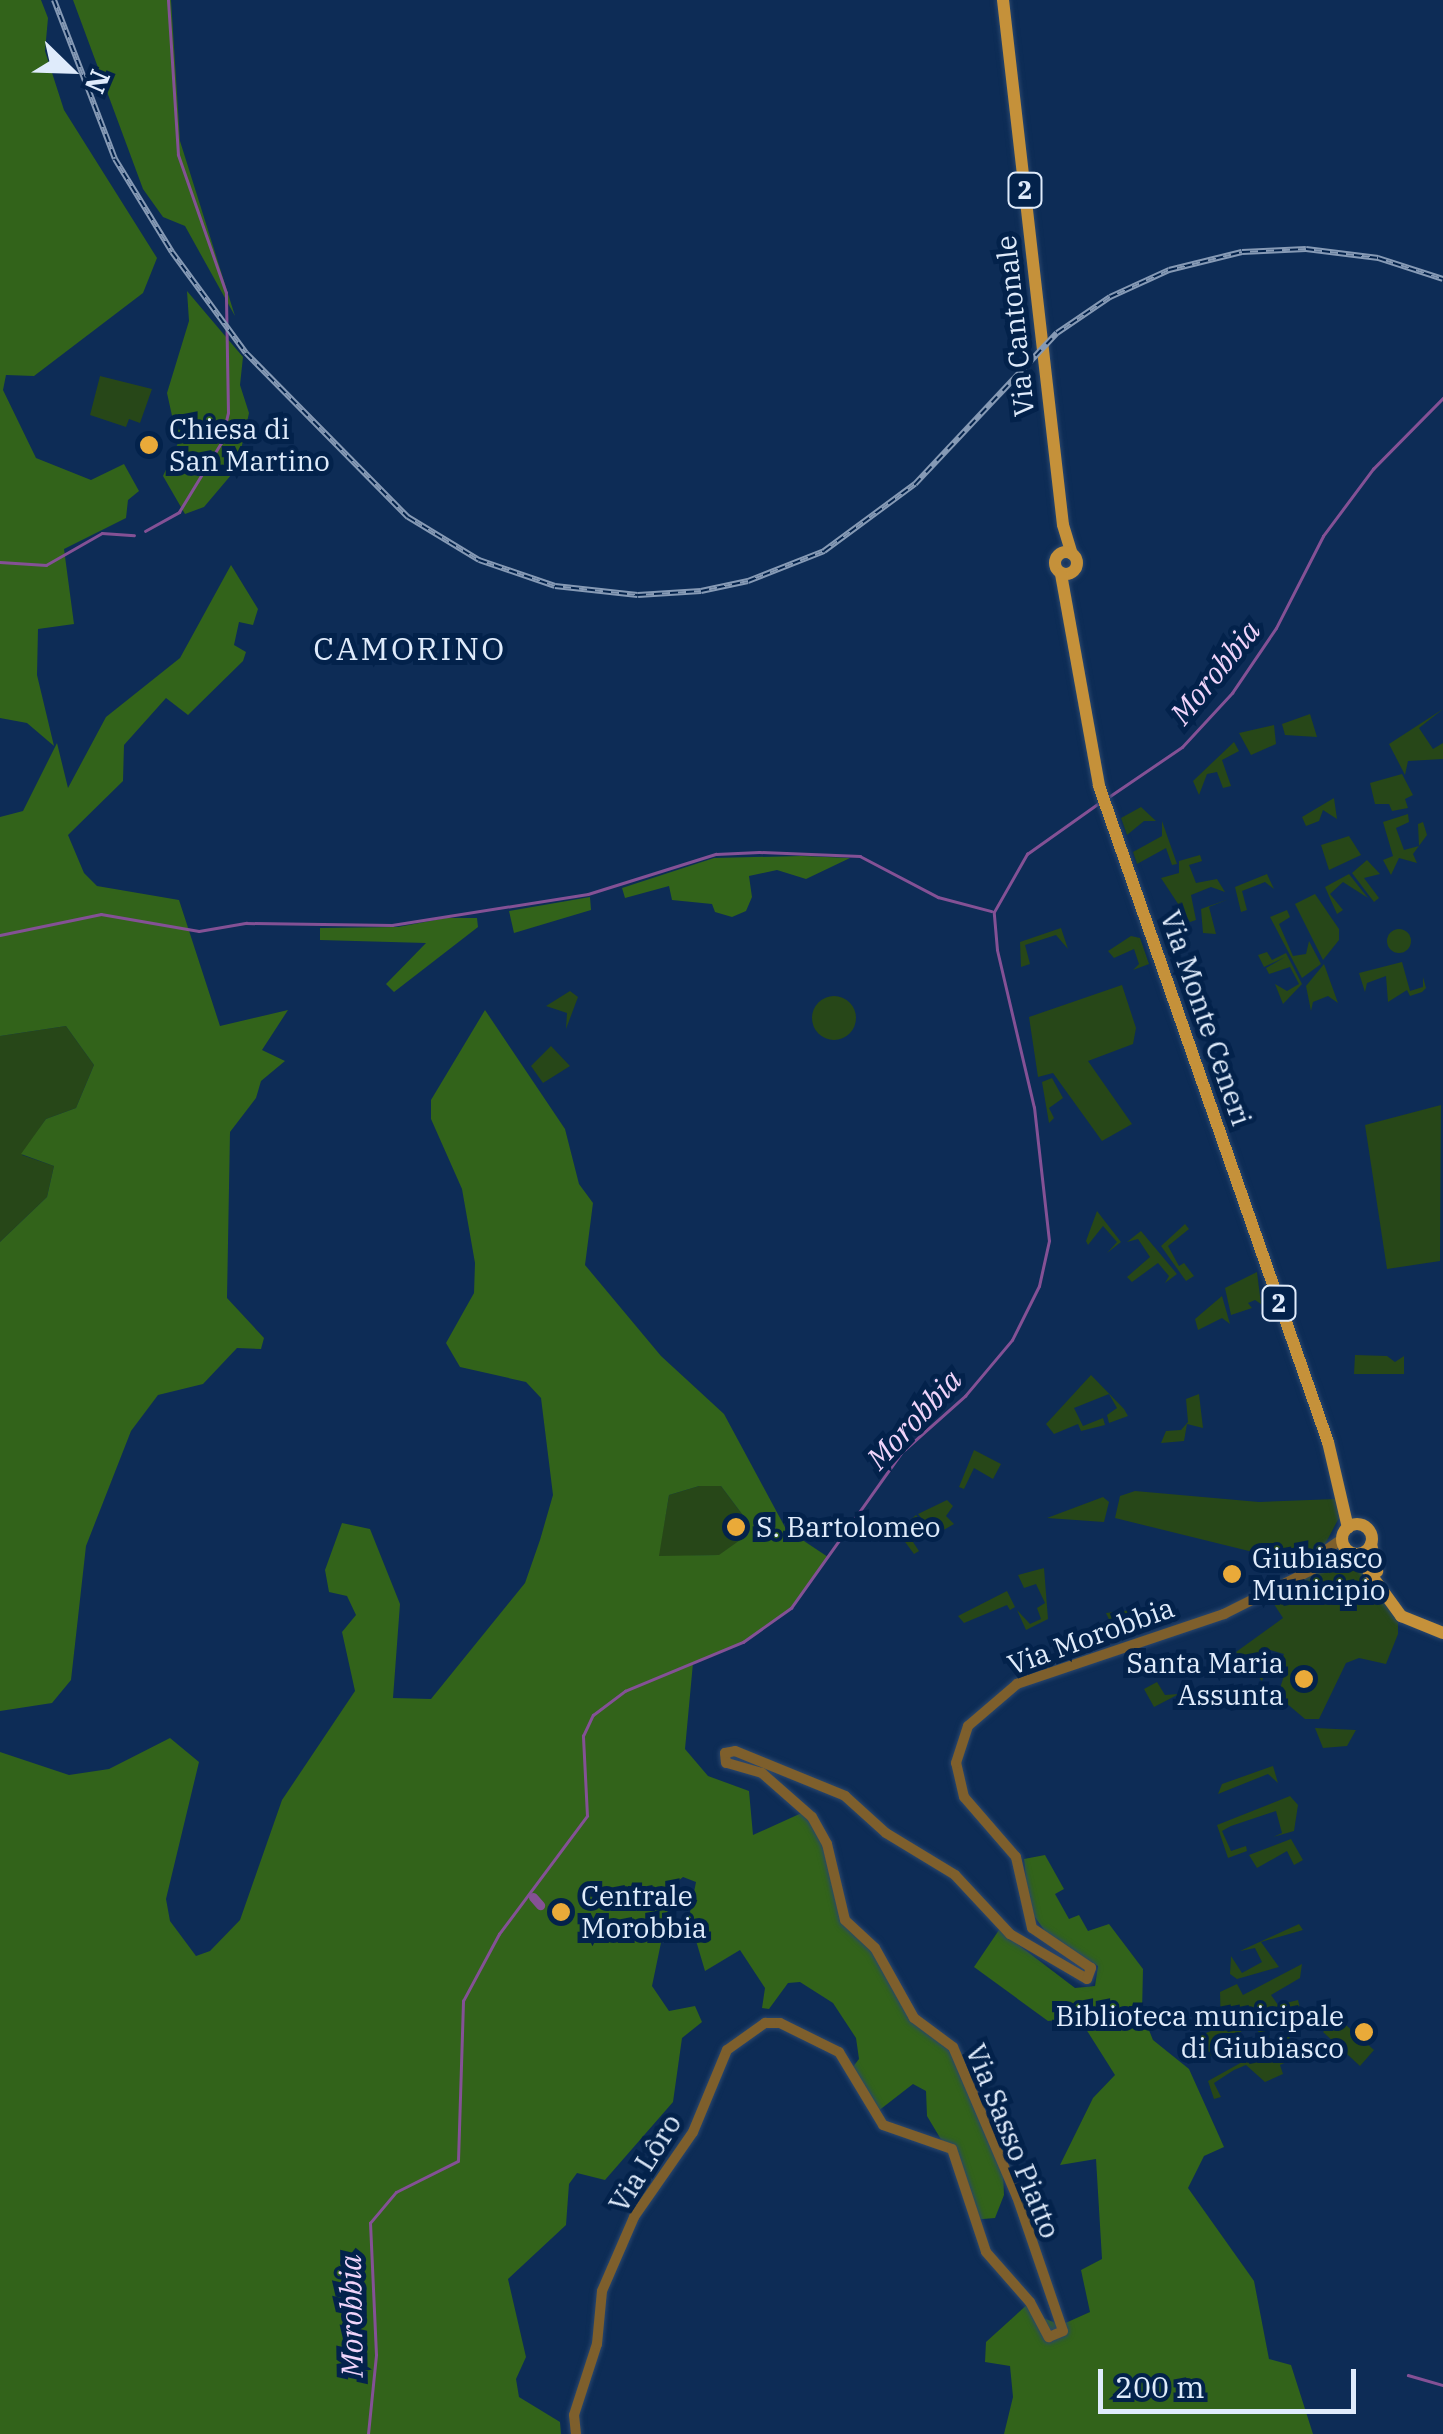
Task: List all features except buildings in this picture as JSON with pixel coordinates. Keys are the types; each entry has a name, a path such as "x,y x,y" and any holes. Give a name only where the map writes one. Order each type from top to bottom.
{"main road":[{"name":"Via Cantonale","path":"1003,1 1066,554 1077,563 1066,573"},
{"name":"Via Monte Ceneri","path":"1066,573 1099,786 1328,1442 1351,1539"},
{"path":"1351,1539 1371,1544"},
{"path":"1351,1539 1371,1544"},
{"name":"2","path":"1351,1539 1386,1602 1410,1623 1437,1631"},
{"name":"2","path":"1371,1544 1388,1593 1437,1631"}],"street":[{"name":"Via Morobbia","path":"724,1754 735,1751 845,1796 886,1832 955,1875 1010,1934 1087,1979 1090,1968 1047,1944 1028,1921 1016,1858 960,1790 960,1742 984,1707 1017,1684 1216,1615 1351,1539"},
{"name":"Via Sasso Piatto","path":"724,1754 726,1763 767,1776 812,1817 826,1844 846,1920 875,1948 914,2018 953,2047 1020,2206 1048,2302 1062,2328 1059,2338 1050,2336 980,2243 956,2154 938,2140 883,2125 872,2114"},
{"name":"Via Lôro","path":"576,2434 574,2415 597,2344 603,2286 637,2211 693,2132 730,2046 774,2022 830,2046 850,2064 872,2114"}],"green space":[{"path":"0,0 41,0 48,18 45,51 64,110 157,258 143,293 34,376 6,375 3,390 36,458 91,480 124,464 139,491 128,500 126,518 64,549 74,624 38,629 37,675 54,746 27,723 0,718"},
{"path":"73,0 171,0 180,141 235,316 185,226 163,217 143,189"},
{"path":"187,291 243,357 240,385 249,413 237,468 204,507 185,514 163,476 178,443 167,393 189,321"},
{"path":"100,376 152,389 140,423 129,419 126,427 90,415"},
{"path":"231,565 258,609 253,625 239,622 234,645 246,652 243,661 188,715 166,698 124,745 123,781 68,835 84,873 97,886 179,900 220,1026 288,1010 262,1050 285,1061 261,1081 256,1098 230,1132 227,1298 264,1338 261,1349 237,1348 203,1384 158,1395 131,1431 86,1546 71,1680 52,1703 0,1711 0,1242 47,1197 54,1166 21,1154 46,1119 76,1108 94,1065 66,1026 0,1036 0,817 23,811 57,743 68,788 106,717 180,658"},
{"path":"1443,709 1419,728 1433,749 1443,743 1443,759 1408,761 1405,775 1389,744"},
{"path":"1310,714 1317,737 1285,735 1282,724"},
{"path":"1274,725 1276,744 1251,755 1239,733"},
{"path":"1234,742 1239,751 1222,760 1231,786 1223,788 1217,772 1207,774 1199,795 1193,781"},
{"path":"1402,774 1413,795 1405,799 1408,808 1392,811 1389,804 1375,804 1370,783"},
{"path":"1334,798 1337,819 1323,810 1319,821 1306,826 1302,817"},
{"path":"1141,807 1156,821 1144,821 1127,835 1121,818"},
{"path":"1408,814 1409,822 1396,828 1404,850 1419,846 1413,854 1417,863 1399,858 1391,875 1383,860 1393,856 1383,822"},
{"path":"1162,821 1177,864 1172,865 1166,848 1137,864 1133,852 1162,836"},
{"path":"1423,822 1427,835 1419,846 1418,824"},
{"path":"1349,836 1361,855 1329,870 1321,845"},
{"path":"1200,855 1202,861 1189,865 1196,883 1217,879 1225,892 1211,887 1191,895 1196,920 1190,922 1161,878 1179,873 1179,861"},
{"path":"714,858 850,858 806,879 777,870 749,876 752,897 746,911 732,917 715,912 712,904 672,900 669,886 625,898 622,888"},
{"path":"1367,860 1380,874 1364,878 1379,898 1374,902 1352,873"},
{"path":"1267,874 1274,889 1265,882 1242,891 1247,910 1241,912 1235,887"},
{"path":"1349,874 1368,898 1343,882 1330,894 1343,910 1337,914 1325,887"},
{"path":"1315,894 1339,929 1339,940 1323,960 1295,904"},
{"path":"590,897 591,910 514,933 509,911"},
{"path":"1229,899 1209,907 1216,934 1203,933 1201,909"},
{"path":"1287,910 1290,917 1279,924 1293,956 1306,954 1309,941 1321,964 1302,978 1270,917"},
{"path":"446,918 477,918 478,927 394,992 386,984 426,943 320,940 320,928 398,927"},
{"path":"1061,928 1068,949 1056,935 1025,945 1030,964 1021,967 1020,942"},
{"path":"1399,929 1411,941 1399,953 1387,941"},
{"path":"1131,936 1140,938 1149,964 1133,970 1139,964 1134,949 1114,958 1108,951"},
{"path":"1267,952 1272,960 1286,953 1302,984 1283,1004 1275,984 1287,991 1299,984 1290,967 1269,974 1266,968 1285,957 1264,967 1258,955"},
{"path":"1402,962 1410,991 1423,987 1423,977 1426,988 1422,992 1410,996 1407,990 1388,1002 1386,976 1367,983 1365,992 1359,973"},
{"path":"1324,964 1338,1003 1328,996 1313,1002 1311,1011 1306,986"},
{"path":"1122,985 1136,1028 1133,1044 1088,1061 1132,1124 1102,1141 1053,1073 1038,1077 1029,1017"},
{"path":"570,991 578,997 566,1029 567,1013 546,1006"},
{"path":"834,996 849,1003 856,1018 849,1033 834,1040 819,1033 812,1018 819,1003"},
{"path":"485,1010 565,1129 579,1184 593,1203 585,1265 661,1356 724,1414 786,1529 828,1557 791,1608 743,1642 693,1663 685,1749 708,1776 749,1791 753,1835 806,1811 816,1824 840,1909 870,1942 910,2013 947,2040 1003,2170 1004,2195 995,2218 971,2220 964,2178 927,2116 926,2091 913,2084 873,2115 852,2068 859,2059 856,2038 833,2003 800,1982 788,1983 769,2009 762,2008 765,1988 740,1950 705,1971 689,1917 696,1882 683,1877 673,1885 652,1986 669,2011 695,2006 702,2022 682,2038 673,2102 605,2180 577,2173 569,2184 566,2225 508,2279 526,2357 516,2379 519,2397 560,2422 561,2434 0,2434 0,1752 69,1775 109,1769 170,1738 199,1762 166,1899 170,1921 196,1956 210,1951 240,1920 282,1800 355,1691 342,1632 356,1615 347,1596 329,1592 325,1570 342,1523 370,1529 400,1604 393,1698 431,1699 525,1583 540,1540 553,1495 541,1398 526,1382 460,1367 446,1343 474,1293 475,1263 462,1189 431,1119 431,1100","holes":["699,1486 721,1486 745,1518 747,1535 719,1555 659,1556 669,1495"]},
{"path":"66,1026 94,1065 76,1108 46,1119 22,1155 54,1166 47,1197 0,1242 0,1036"},
{"path":"551,1046 570,1066 543,1083 531,1066"},
{"path":"1052,1078 1063,1098 1049,1108 1054,1118 1049,1123 1042,1082"},
{"path":"1441,1105 1440,1261 1387,1269 1365,1125"},
{"path":"1097,1211 1121,1242 1107,1253 1117,1242 1103,1226 1088,1245 1086,1241"},
{"path":"1185,1224 1189,1229 1168,1246 1179,1266 1184,1263 1194,1276 1186,1281 1161,1246"},
{"path":"1141,1231 1177,1274 1165,1283 1169,1276 1158,1263 1132,1282 1127,1277 1150,1257 1138,1239 1127,1242"},
{"path":"1257,1272 1261,1304 1255,1300 1248,1303 1252,1308 1231,1315 1225,1288"},
{"path":"1222,1296 1230,1324 1222,1318 1198,1330 1195,1319"},
{"path":"1355,1355 1387,1356 1395,1362 1404,1356 1404,1374 1354,1374"},
{"path":"1091,1375 1124,1409 1128,1416 1109,1423 1107,1415 1117,1408 1109,1394 1074,1408 1083,1426 1103,1418 1105,1425 1081,1431 1078,1424 1054,1434 1046,1424"},
{"path":"1199,1394 1203,1428 1187,1424 1184,1441 1161,1443 1166,1431 1181,1430 1188,1422 1186,1399"},
{"path":"974,1450 1001,1464 993,1479 974,1468 964,1489 959,1487"},
{"path":"699,1486 721,1486 745,1518 747,1535 720,1555 658,1557 669,1495"},
{"path":"1135,1491 1259,1502 1336,1499 1340,1516 1323,1548 1284,1570 1257,1553 1115,1518 1120,1496"},
{"path":"1103,1497 1109,1502 1104,1522 1047,1518"},
{"path":"947,1500 953,1506 946,1516 954,1524 935,1535 918,1514"},
{"path":"916,1515 928,1529 913,1542 919,1551 914,1554 897,1531"},
{"path":"1338,1560 1355,1563 1398,1622 1398,1634 1386,1664 1359,1658 1346,1663 1319,1719 1305,1719 1272,1691 1280,1688 1284,1676 1275,1673 1284,1654 1263,1648 1254,1668 1265,1673 1262,1681 1236,1652 1283,1618 1270,1598"},
{"path":"1044,1568 1048,1619 1026,1630 1017,1610 1030,1624 1041,1619 1037,1608 1045,1603 1036,1584 1024,1588 1018,1575"},
{"path":"1007,1591 1015,1607 1010,1610 1007,1605 964,1623 958,1616"},
{"path":"1149,1608 1149,1619 1125,1621 1126,1627 1113,1628 1106,1613"},
{"path":"1157,1682 1165,1695 1179,1694 1154,1707 1144,1689"},
{"path":"1315,1728 1356,1730 1347,1746 1323,1748"},
{"path":"1273,1766 1278,1783 1268,1774 1218,1794 1222,1784"},
{"path":"1290,1796 1298,1805 1294,1831 1273,1837 1282,1833 1276,1811 1231,1826 1222,1831 1231,1851 1246,1846 1247,1851 1228,1858 1217,1825"},
{"path":"1291,1839 1303,1860 1294,1865 1287,1851 1257,1868 1249,1855"},
{"path":"1045,1855 1064,1889 1055,1894 1069,1919 1079,1915 1088,1931 1109,1924 1143,1969 1142,2013 1153,2040 1189,2069 1224,2147 1204,2156 1188,2188 1254,2281 1269,2359 1291,2365 1313,2434 1004,2434 1013,2397 1010,2366 985,2362 986,2342 1030,2302 1038,2316 1061,2325 1090,2312 1081,2270 1102,2259 1096,2159 1060,2165 1093,2098 1115,2075 1079,2018 1048,2021 974,1967 999,1930 1075,1988 1095,1986 1098,1966 1050,1938 1029,1909 1024,1859"},
{"path":"1299,1924 1303,1930 1261,1942 1279,1967 1237,1979 1230,1974 1231,1956 1242,1973 1262,1962 1255,1948 1240,1951"},
{"path":"1302,1964 1300,1978 1271,1995 1278,2005 1298,2000 1302,2017 1293,2007 1262,2023 1270,2037 1263,2041 1256,2027 1244,2029 1224,2046 1228,2055 1206,2056 1201,2035 1221,2027 1220,1992 1237,1984 1243,1995"},
{"path":"1338,2018 1374,2050 1360,2066 1323,2032"},
{"path":"1289,2036 1297,2057 1280,2065 1283,2074 1265,2082 1246,2065 1214,2083 1221,2097 1214,2099 1208,2081"}],"waterway":[{"path":"145,531 179,512 221,443 228,413 226,293 178,155 168,0"},
{"name":"Morobbia","path":"1110,796 1182,747 1232,693 1276,628 1323,536 1373,469 1443,398"},
{"path":"0,562 46,565 102,533 134,535"},
{"name":"Morobbia","path":"368,2434 376,2355 370,2223 396,2192 458,2161 463,2001 499,1934 587,1816 583,1736 593,1715 625,1691 743,1642 791,1608 901,1453 965,1396 1012,1340 1039,1286 1049,1241 1034,1108 997,950 994,912 1027,854 1099,803"},
{"path":"0,935 101,914 199,931 246,923 392,925 588,894 716,854 759,852 860,856 938,897 991,911"},
{"path":"533,1897 540,1905"},
{"path":"1408,2375 1443,2385"}],"railway":[{"path":"54,0 115,159 172,252 246,353 408,517 479,560 555,586 638,595 701,591 748,581 824,551 915,484 1057,333 1110,297 1169,270 1242,252 1306,249 1378,258 1443,279"}],"place":[{"name":"Chiesa di San Martino","path":"149,445"},
{"name":"S. Bartolomeo","path":"736,1527"},
{"name":"Giubiasco Municipio","path":"1232,1574"},
{"name":"Santa Maria Assunta","path":"1304,1679"},
{"name":"Centrale Morobbia","path":"561,1912"},
{"name":"Biblioteca municipale di Giubiasco","path":"1364,2032"}],"district":[{"name":"CAMORINO","path":"410,648"}]}
